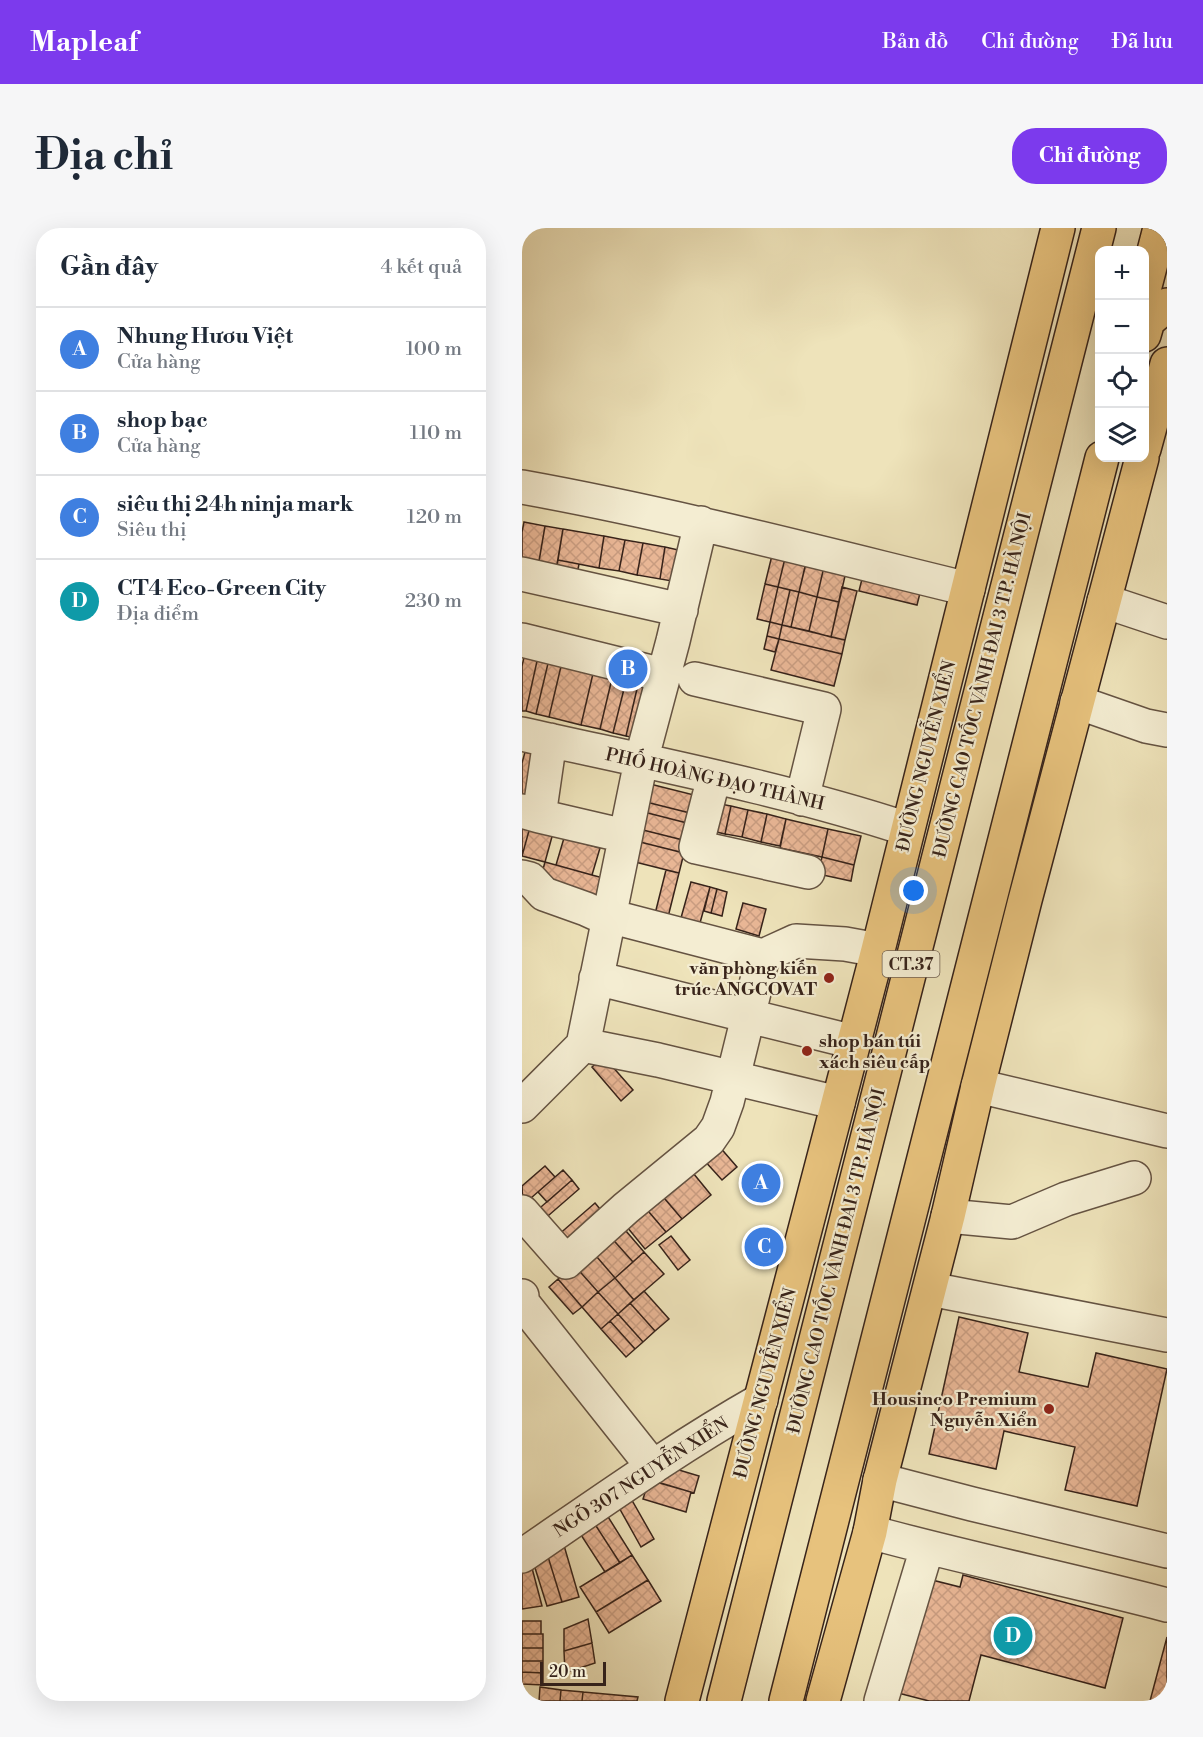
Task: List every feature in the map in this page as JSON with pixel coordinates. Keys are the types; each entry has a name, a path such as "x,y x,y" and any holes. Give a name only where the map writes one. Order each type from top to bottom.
{"main road":[{"name":"ĐƯỜNG NGUYỄN XIỂN","path":"682,1701 878,950 1058,228"},
{"name":"ĐƯỜNG CAO TỐC VÀNH ĐAI 3 TP. HÀ NỘI","path":"724,1701 1099,228"},
{"path":"1149,271 1160,228"},
{"path":"1149,320 1167,304"},
{"path":"1149,431 1167,364"},
{"path":"786,1701 1101,462"},
{"path":"795,1701 1052,678 1110,462"},
{"path":"823,1701 870,1532 880,1480 930,1289 978,1086 1141,462"}],"street":[{"path":"522,487 701,523 968,589"},
{"path":"522,1106 583,1045 641,760 681,610 701,523"},
{"path":"522,574 681,610"},
{"path":"1104,601 1167,622"},
{"path":"522,640 663,675"},
{"path":"695,679 824,709 802,799"},
{"path":"1077,702 1146,726 1167,730"},
{"path":"536,737 531,813 625,836"},
{"name":"PHỐ HOÀNG ĐẠO THÀNH","path":"536,737 714,777 907,829"},
{"path":"714,777 696,847 808,872"},
{"path":"522,876 530,879 544,894 609,918 763,956 796,941 845,944 878,950"},
{"path":"522,1212 566,1262 626,1208 709,1140 724,1113 763,956"},
{"path":"596,978 854,1042"},
{"path":"583,1045 658,1060 838,1103"},
{"path":"978,1086 1167,1131"},
{"path":"948,1216 1012,1222 1065,1199 1134,1178"},
{"path":"930,1289 1167,1335"},
{"path":"522,1296 522,1302 653,1467"},
{"name":"NGÕ 307 NGUYỄN XIỂN","path":"522,1556 725,1420 761,1400"},
{"path":"880,1480 1167,1551"},
{"path":"870,1532 927,1548 1167,1605"},
{"path":"881,1701 927,1548"}],"building":[{"path":"524,522 545,526 537,573 522,571"},
{"path":"545,526 563,529 555,576 537,573"},
{"path":"563,529 604,536 599,568 558,560"},
{"path":"604,536 625,540 619,571 599,568"},
{"path":"625,540 643,543 637,575 619,571"},
{"path":"643,543 665,547 660,579 637,575"},
{"path":"775,543 788,546 778,587 765,584"},
{"path":"788,546 809,551 799,592 778,587"},
{"path":"665,547 683,551 678,582 660,579"},
{"path":"808,554 826,558 817,597 799,592"},
{"path":"826,558 848,563 839,602 817,597"},
{"path":"558,560 579,564 576,580 555,576"},
{"path":"865,567 923,581 917,605 859,591"},
{"path":"765,584 778,587 770,622 757,619"},
{"path":"778,587 790,590 782,625 770,622"},
{"path":"842,587 857,591 845,640 831,637"},
{"path":"790,590 799,592 791,627 782,625"},
{"path":"799,592 817,597 809,631 791,627"},
{"path":"817,597 839,602 831,637 809,631"},
{"path":"770,622 782,625 779,639 767,636"},
{"path":"782,625 845,640 842,654 779,639"},
{"path":"767,636 779,639 775,652 764,649"},
{"path":"779,639 842,654 834,686 771,670"},
{"path":"526,649 539,652 526,711 522,711 522,666"},
{"path":"539,652 550,655 536,714 526,711"},
{"path":"550,655 563,658 549,717 536,714"},
{"path":"563,658 595,665 581,725 549,717"},
{"path":"595,665 614,670 600,729 581,725"},
{"path":"614,670 628,673 613,733 600,729"},
{"path":"628,673 640,676 626,736 613,733"},
{"path":"640,676 654,680 640,739 626,736"},
{"path":"525,752 536,755 522,808 522,763"},
{"path":"642,782 698,796 694,814 638,800"},
{"path":"638,800 694,814 691,824 636,810"},
{"path":"711,802 731,806 725,834 704,829"},
{"path":"731,806 748,810 742,837 725,834"},
{"path":"636,810 691,824 687,841 631,827"},
{"path":"748,810 767,814 761,842 742,837"},
{"path":"767,814 786,819 780,846 761,842"},
{"path":"786,819 828,829 822,857 780,848"},
{"path":"522,825 530,827 522,856"},
{"path":"530,827 553,833 545,862 522,856"},
{"path":"631,827 687,841 684,853 628,839"},
{"path":"828,829 861,836 854,865 822,857"},
{"path":"564,838 600,848 592,875 556,865"},
{"path":"628,839 684,853 679,873 623,859"},
{"path":"822,857 854,865 851,881 818,874"},
{"path":"545,862 603,878 596,904 538,887"},
{"path":"666,870 679,873 668,917 655,914"},
{"path":"691,882 710,887 698,930 679,925"},
{"path":"710,887 717,889 711,913 704,911"},
{"path":"717,889 727,892 722,916 711,913"},
{"path":"743,903 766,909 759,936 736,929"},
{"path":"604,1057 633,1090 621,1101 592,1067"},
{"path":"718,1145 737,1167 722,1180 703,1159"},
{"path":"545,1166 555,1177 523,1205 522,1186"},
{"path":"689,1168 711,1195 682,1219 659,1192"},
{"path":"563,1170 572,1180 547,1202 538,1192"},
{"path":"572,1180 579,1189 541,1222 534,1213"},
{"path":"659,1192 682,1219 666,1232 643,1205"},
{"path":"595,1203 605,1215 567,1248 557,1236"},
{"path":"643,1205 666,1232 645,1249 623,1222"},
{"path":"620,1224 644,1252 633,1262 608,1234"},
{"path":"608,1234 633,1262 615,1278 591,1250"},
{"path":"671,1236 690,1260 678,1270 659,1245"},
{"path":"591,1250 615,1278 598,1292 574,1265"},
{"path":"644,1252 664,1274 634,1300 615,1278"},
{"path":"574,1265 598,1292 582,1307 558,1279"},
{"path":"615,1278 634,1300 618,1314 598,1292"},
{"path":"558,1279 582,1307 573,1314 549,1287"},
{"path":"644,1291 669,1319 655,1331 630,1303"},
{"path":"598,1292 618,1314 601,1329 582,1307"},
{"path":"630,1303 655,1331 643,1342 618,1314"},
{"path":"618,1314 643,1342 635,1349 610,1321"},
{"name":"Housinco Premium Nguyễn Xiển","path":"959,1317 1028,1333 1019,1372 1088,1387 1096,1353 1167,1369 1137,1506 1065,1490 1075,1447 1004,1431 996,1469 929,1454"},
{"path":"610,1321 635,1349 626,1357 601,1329"},
{"path":"659,1464 699,1476 694,1493 654,1481"},
{"path":"649,1480 691,1492 686,1512 643,1499"},
{"path":"625,1488 654,1539 641,1547 612,1495"},
{"path":"600,1504 632,1555 620,1563 587,1512"},
{"path":"587,1512 620,1563 605,1572 572,1521"},
{"path":"563,1542 579,1597 562,1602 545,1547"},
{"path":"545,1547 562,1602 547,1606 530,1552"},
{"path":"632,1555 648,1580 596,1612 580,1587"},
{"path":"532,1568 542,1606 522,1609 522,1573"},
{"path":"963,1575 1123,1618 1105,1688 981,1655 969,1701 929,1701 894,1692 924,1578 960,1587"},
{"path":"648,1580 661,1601 609,1633 596,1612"},
{"path":"588,1619 592,1643 564,1651 564,1629"},
{"path":"522,1621 541,1621 541,1634 522,1634"},
{"path":"522,1634 543,1634 543,1648 522,1648"},
{"path":"1167,1637 1167,1701 1150,1701"},
{"path":"592,1643 595,1663 565,1673 564,1651"},
{"path":"522,1648 543,1648 543,1661 522,1661"},
{"path":"522,1661 543,1661 543,1673 522,1672"},
{"path":"522,1672 543,1673 543,1685 522,1684"},
{"path":"540,1687 561,1690 560,1701 539,1701"},
{"path":"561,1690 583,1692 582,1701 560,1701"},
{"path":"583,1692 638,1697 637,1701 582,1701"}],"place":[{"name":"shop bạc","path":"628,669"},
{"name":"văn phòng kiến trúc ANGCOVAT","path":"829,978"},
{"name":"shop bán túi xách siêu cấp","path":"807,1051"},
{"name":"Nhung Hươu Việt","path":"761,1183"},
{"name":"siêu thị 24h ninja mark","path":"764,1247"},
{"name":"Housinco Premium Nguyễn Xiển","path":"1049,1409"},
{"name":"CT4 Eco-Green City","path":"1013,1636"}]}
